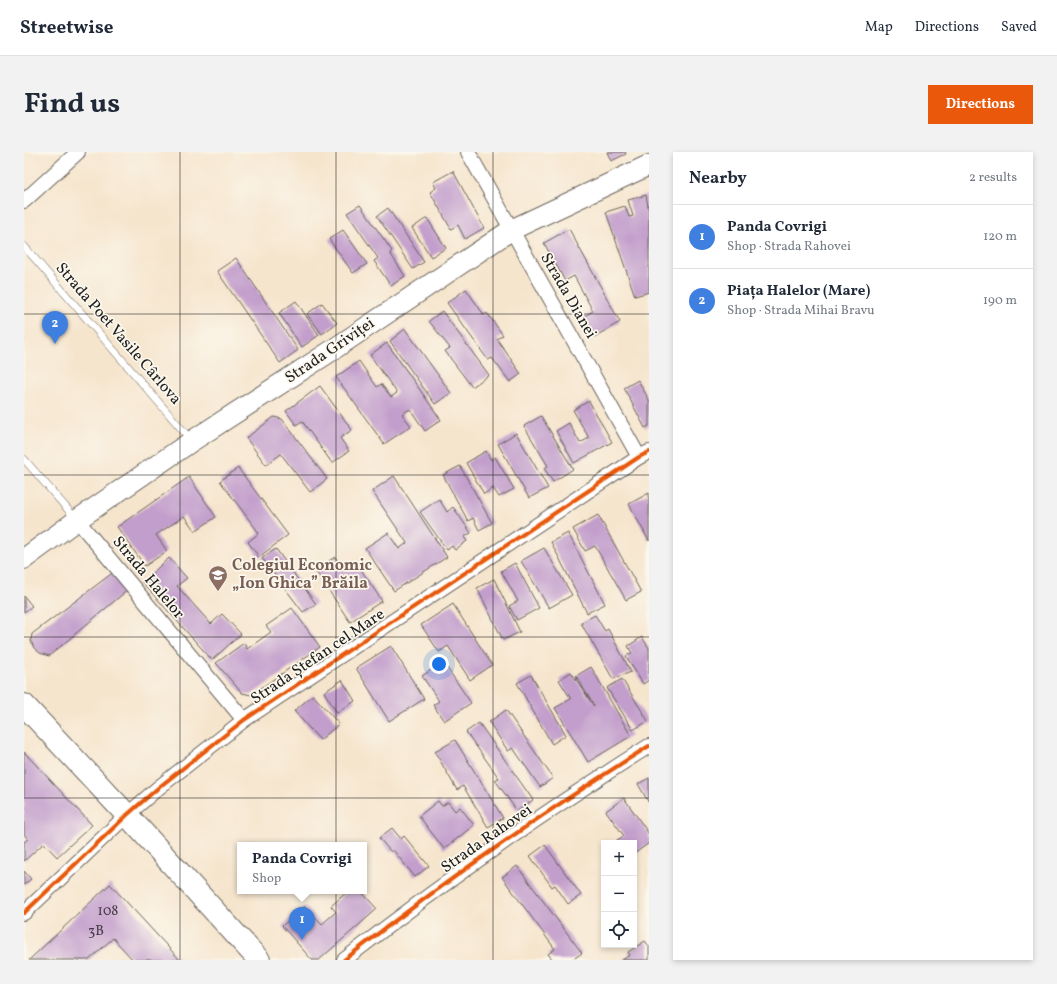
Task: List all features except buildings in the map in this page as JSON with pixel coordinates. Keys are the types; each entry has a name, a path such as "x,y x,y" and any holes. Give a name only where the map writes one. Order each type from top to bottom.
{"main road":[{"name":"Strada Griviței","path":"24,559 77,520 192,441 328,353 511,230 649,166"},
{"path":"24,705 259,960"}],"street":[{"path":"24,201 78,152"},
{"name":"Strada Dianei","path":"468,152 511,230 644,454"},
{"name":"Strada Ștefan cel Mare","path":"24,913 127,815 158,788 244,720 644,454"},
{"name":"Strada Halelor","path":"77,520 244,720"},
{"name":"Strada Rahovei","path":"344,960 472,864 585,787 649,746"}],"lane":[{"name":"Strada Poet Vasile Cârlova","path":"24,246 192,441"},
{"name":"Strada Halelor","path":"24,459 77,520"}],"cycle path":[{"path":"24,913 127,815 158,788 244,720 639,457 649,452"},
{"path":"344,960 418,903 494,849 571,796 649,746"}],"place":[{"name":"Piața Halelor (Mare)","path":"55,344"},
{"name":"Colegiul Economic „Ion Ghica” Brăila","path":"218,592"},
{"name":"Panda Covrigi","path":"302,940"}]}
